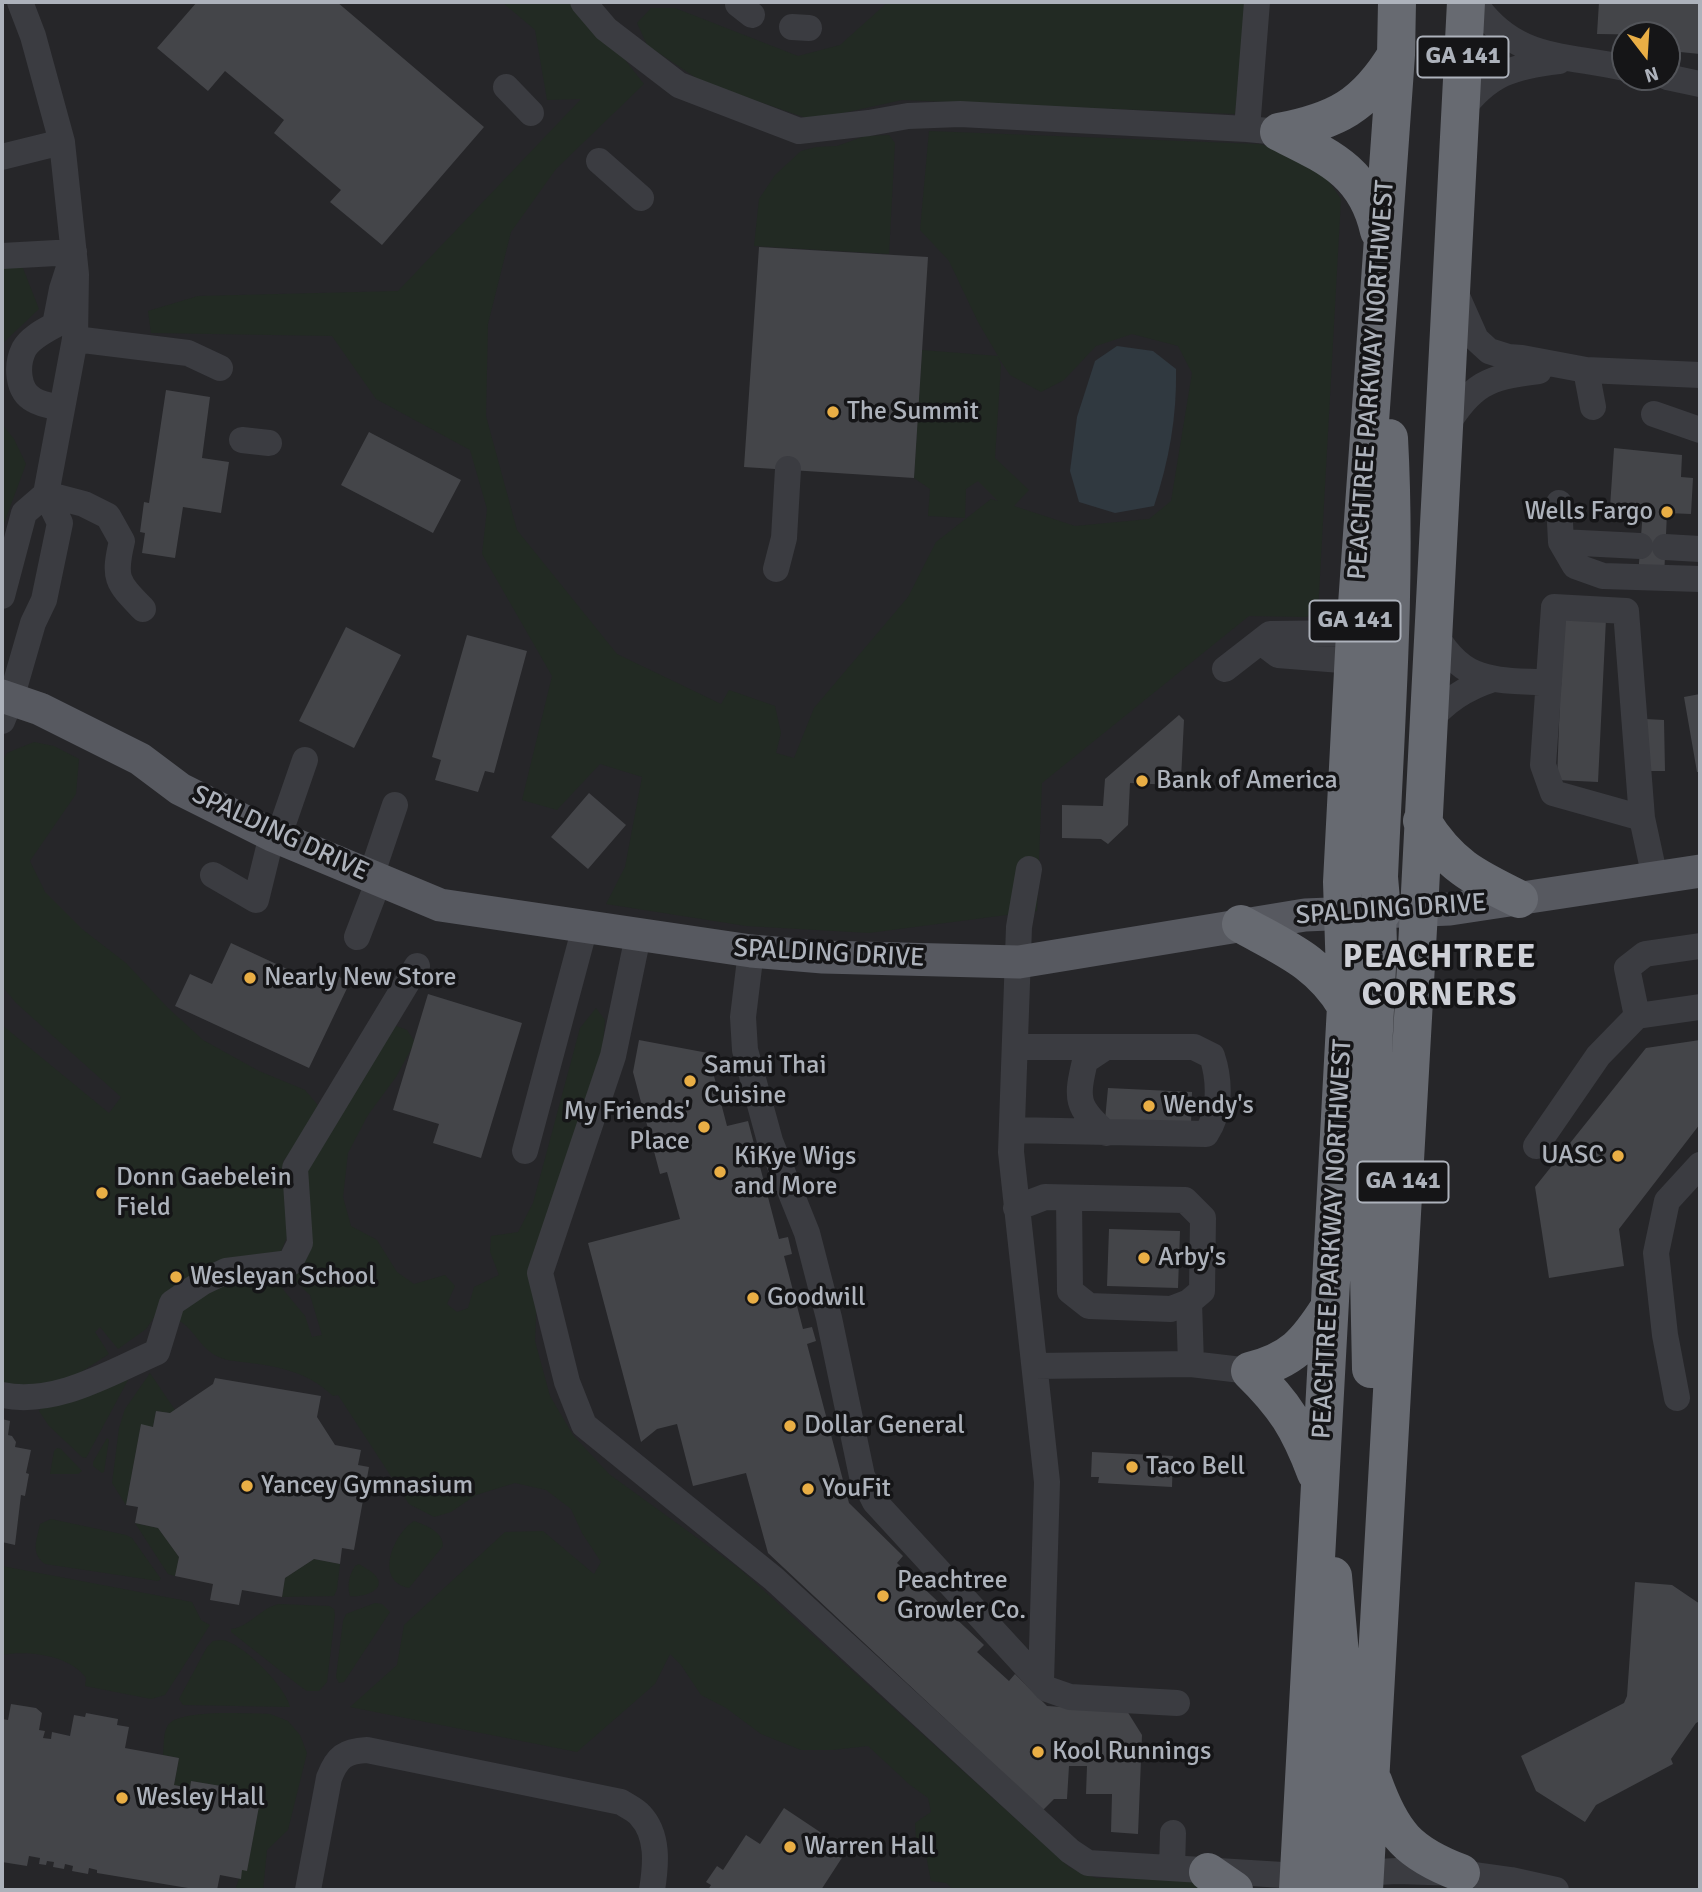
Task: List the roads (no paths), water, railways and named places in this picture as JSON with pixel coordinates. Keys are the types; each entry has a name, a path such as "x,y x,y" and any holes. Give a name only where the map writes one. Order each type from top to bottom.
{"highway":[{"name":"PEACHTREE PARKWAY NORTHWEST","path":"1381,912 1342,882 1354,647 1396,55 1397,2"},
{"name":"PEACHTREE PARKWAY NORTHWEST","path":"1339,1883 1319,1496 1346,1006 1381,912 1422,821 1466,2"},
{"path":"1263,130 1312,125 1345,112 1373,88 1396,55"},
{"path":"1263,130 1337,162 1352,175 1376,215 1381,240"},
{"path":"1375,328 1388,428 1391,485 1389,653 1379,877 1381,912"},
{"path":"1422,821 1452,861 1470,874 1519,899"},
{"name":"PEACHTREE PARKWAY NORTHWEST","path":"1339,1883 1371,1776 1389,1452 1381,912"},
{"path":"1241,924 1311,963 1335,988 1346,1006"},
{"path":"1319,1496 1306,1448 1288,1412 1250,1371 1284,1360 1301,1348 1329,1308"},
{"path":"1371,1776 1384,1810 1403,1839 1418,1853 1437,1864 1461,1872"}],"main road":[{"name":"SPALDING DRIVE","path":"5,705 40,709 140,759 180,789 275,836 440,905 751,951 836,957 1019,962 1305,915 1450,909 1700,871"}],"street":[{"path":"2,596 24,513 46,492 75,339 74,252 62,142 33,36 20,2"},
{"path":"583,2 606,29 679,85 799,131 908,116 960,114 1263,130 1257,2"},
{"path":"1474,2 1507,38 1568,60 1611,66"},
{"path":"1460,112 1473,94 1499,74 1535,64 1568,60"},
{"path":"1681,80 1700,84"},
{"path":"506,87 531,113"},
{"path":"2,158 62,142"},
{"path":"599,161 641,198"},
{"path":"2,256 74,252"},
{"path":"62,408 34,401 24,392 19,369 24,348 55,325 62,289 74,252"},
{"path":"1451,283 1476,339 1489,351 1508,358 1522,358 1579,369 1700,375"},
{"path":"75,339 188,353 220,368"},
{"path":"1579,369 1593,407"},
{"path":"1443,431 1467,397 1480,385 1498,377 1579,369"},
{"path":"1700,409 1654,414 1700,430"},
{"path":"242,440 269,443"},
{"path":"776,569 784,538 788,469"},
{"path":"46,492 84,504 108,516 122,541 117,563 120,585 143,609"},
{"path":"5,705 44,600 61,523 46,492"},
{"path":"1559,503 1561,542 1576,566 1603,576 1700,579"},
{"path":"1561,542 1700,549"},
{"path":"1642,818 1553,793 1543,765 1554,607 1626,611 1642,818 1655,878"},
{"path":"1432,629 1447,653 1467,670 1493,679 1549,682"},
{"path":"1225,668 1270,635 1354,647"},
{"path":"1427,723 1452,698 1493,679"},
{"path":"213,875 256,900 275,836 305,760"},
{"path":"357,937 395,805"},
{"path":"1029,869 1019,927 1012,1180 1047,1482 1041,1681"},
{"path":"525,1151 585,927"},
{"path":"638,936 613,1056 540,1273 567,1381 584,1425 774,1579 1070,1851 1088,1863 1205,1877 1339,1883 1461,1872 1556,1890"},
{"path":"1637,1016 1628,968 1645,954 1700,946"},
{"path":"751,951 743,1017 745,1050 770,1140 807,1233 829,1318 862,1476 875,1502 1047,1689 1070,1697 1177,1703"},
{"path":"2,1395 21,1399 55,1395 157,1352 172,1303 203,1282 226,1271 290,1263 300,1243 295,1168 416,966"},
{"path":"1536,1146 1598,1056 1637,1016 1700,1007"},
{"path":"1012,1130 1206,1134 1214,1122 1219,1075 1212,1056 1194,1047 1015,1047"},
{"path":"1106,1047 1085,1061 1080,1083 1080,1101 1086,1115 1106,1133"},
{"path":"1677,1398 1665,1335 1656,1253 1667,1200 1700,1165"},
{"path":"1016,1208 1045,1197 1185,1200 1203,1218 1202,1291 1189,1302 1171,1309 1089,1306 1070,1291 1069,1198"},
{"path":"1189,1302 1191,1364"},
{"path":"1035,1366 1191,1364 1250,1371"},
{"path":"308,1890 329,1778 335,1762 352,1750 367,1750 621,1802 641,1815 654,1842 656,1867 652,1890"},
{"path":"1173,1833 1205,1877"}],"place":[{"name":"The Summit","path":"833,412"},
{"name":"Wells Fargo","path":"1667,512"},
{"name":"Bank of America","path":"1142,781"},
{"name":"Nearly New Store","path":"250,978"},
{"name":"Samui Thai Cuisine","path":"690,1081"},
{"name":"Wendy's","path":"1149,1106"},
{"name":"My Friends' Place","path":"704,1127"},
{"name":"UASC","path":"1618,1156"},
{"name":"KiKye Wigs and More","path":"720,1172"},
{"name":"Donn Gaebelein Field","path":"102,1193"},
{"name":"Arby's","path":"1144,1258"},
{"name":"Wesleyan School","path":"176,1277"},
{"name":"Goodwill","path":"753,1298"},
{"name":"Dollar General","path":"790,1426"},
{"name":"Taco Bell","path":"1132,1467"},
{"name":"Yancey Gymnasium","path":"247,1486"},
{"name":"YouFit","path":"808,1489"},
{"name":"Peachtree Growler Co.","path":"883,1596"},
{"name":"Kool Runnings","path":"1038,1752"},
{"name":"Wesley Hall","path":"122,1798"},
{"name":"Warren Hall","path":"790,1847"}],"district":[{"name":"PEACHTREE CORNERS","path":"1440,977"}]}
